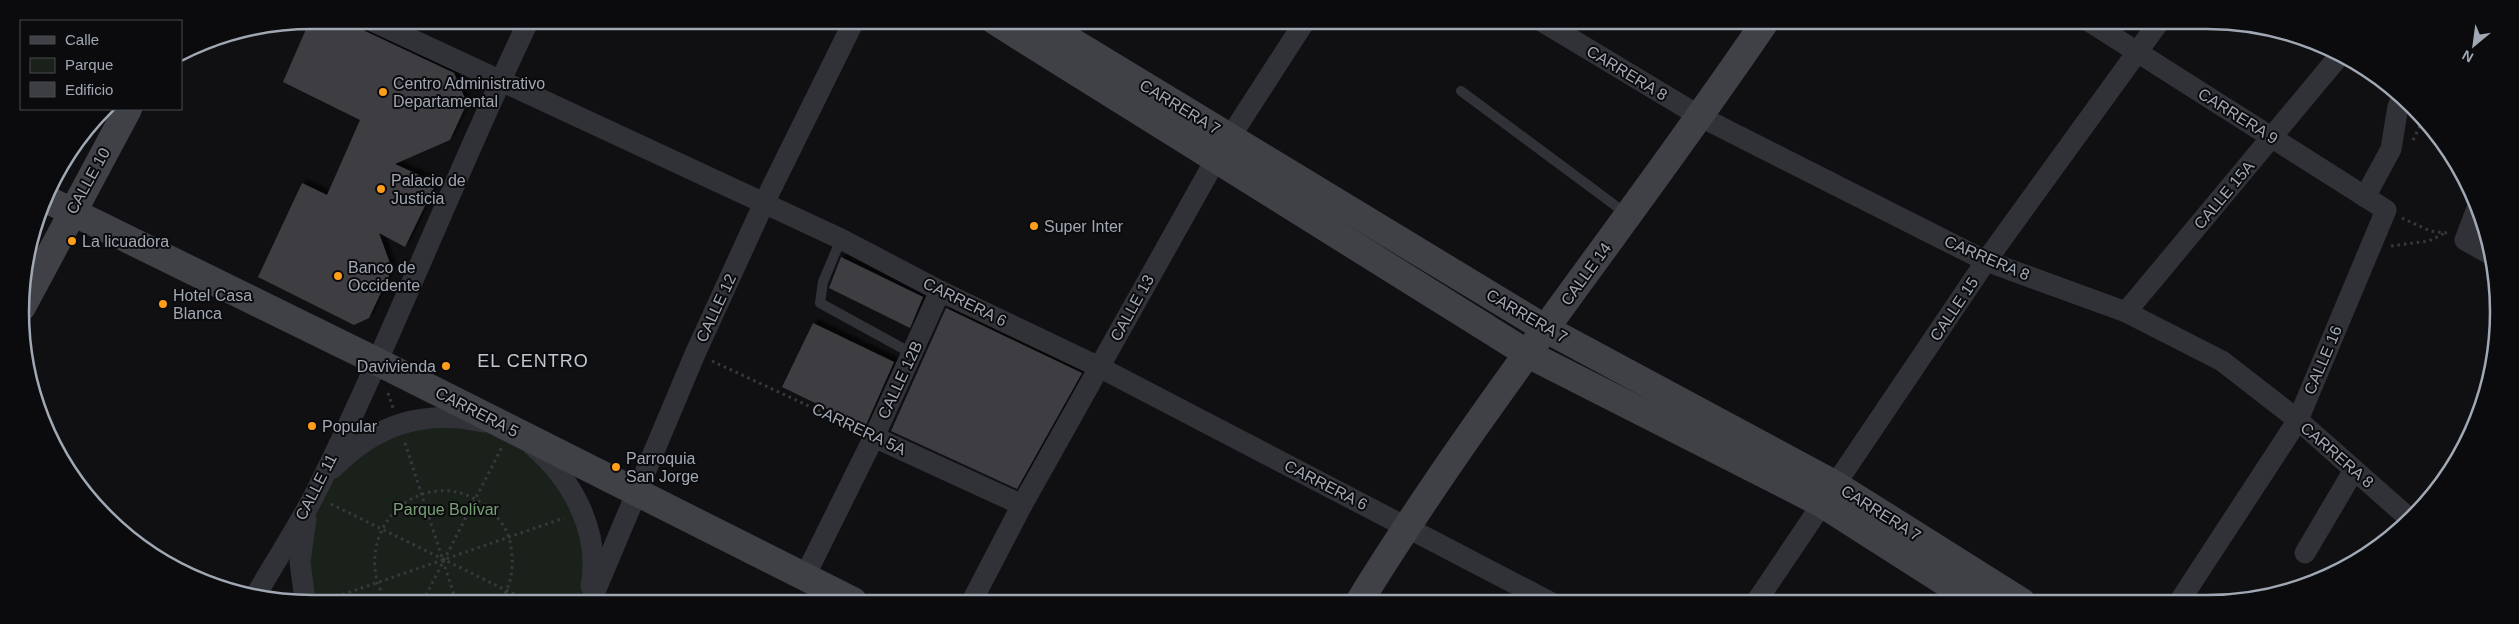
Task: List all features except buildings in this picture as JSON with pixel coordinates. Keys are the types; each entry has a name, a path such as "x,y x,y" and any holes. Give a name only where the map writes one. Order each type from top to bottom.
{"main road":[{"name":"CARRERA 7","path":"1009,29 1546,329 1828,494 2009,595"},
{"name":"CARRERA 7","path":"1050,29 1528,354 1828,494 1966,595"},
{"name":"CALLE 14","path":"1363,595 1406,526 1546,329 1701,118 1760,29"},
{"name":"CALLE 10","path":"29,293 71,211 127,110"},
{"name":"CARRERA 5","path":"51,201 378,362 636,493 805,576 839,595"}],"street":[{"name":"CARRERA 6","path":"390,29 501,79 840,239 940,291 1099,367 1537,595"},
{"name":"CALLE 11","path":"259,590 314,495 378,362 501,79 525,29"},
{"name":"CALLE 12","path":"593,595 695,354 764,203 850,29"},
{"name":"CALLE 13","path":"976,595 1022,506 1223,148 1300,29"},
{"name":"CARRERA 8","path":"1555,29 1701,118 1986,261 2126,312 2222,362 2298,420 2405,514"},
{"name":"CARRERA 9","path":"2101,29 2386,210"},
{"name":"CALLE 15","path":"1761,595 1986,261 2154,29"},
{"name":"CALLE 15A","path":"2126,312 2336,60"},
{"path":"2365,197 2391,149 2398,106"},
{"name":"CALLE 16","path":"2184,595 2298,420 2386,210"},
{"path":"2474,217 2465,240 2484,250"},
{"name":"CALLE 12B","path":"805,576 874,437 940,291"},
{"path":"304,595 300,562 301,539 314,495 330,472 349,451 372,435 399,424 426,418 455,417 512,429 546,457 560,473 573,492 582,511 589,534 593,558 591,595"},
{"name":"CARRERA 5A","path":"874,437 1022,506"},
{"path":"2305,553 2354,470"}],"lane":[{"path":"1461,91 1628,216"},
{"path":"840,239 823,282 820,304 913,354"}],"path":[{"path":"2386,210 2430,231 2445,233 2465,240"},
{"path":"2368,253 2386,247 2429,242 2445,233"},
{"name":"CARRERA 5A","path":"695,354 874,437"},
{"path":"378,362 454,595"},
{"path":"426,595 512,429"},
{"path":"384,595 377,583 373,556 381,529 398,508 422,494 448,491 475,498 496,514 510,537 514,564 508,592 506,595"},
{"path":"314,495 514,595"},
{"path":"344,595 582,511"}],"green space":[{"name":"Parque Bolívar","path":"399,424 512,429 583,511 588,595 306,595 314,495"}],"place":[{"name":"Centro Administrativo Departamental","path":"383,92"},
{"name":"Palacio de Justicia","path":"381,189"},
{"name":"Super Inter","path":"1034,226"},
{"name":"La licuadora","path":"72,241"},
{"name":"Banco de Occidente","path":"338,276"},
{"name":"Hotel Casa Blanca","path":"163,304"},
{"name":"Davivienda","path":"446,366"},
{"name":"Popular","path":"312,426"},
{"name":"Parroquia San Jorge","path":"616,467"}],"district":[{"name":"EL CENTRO","path":"533,361"}]}
